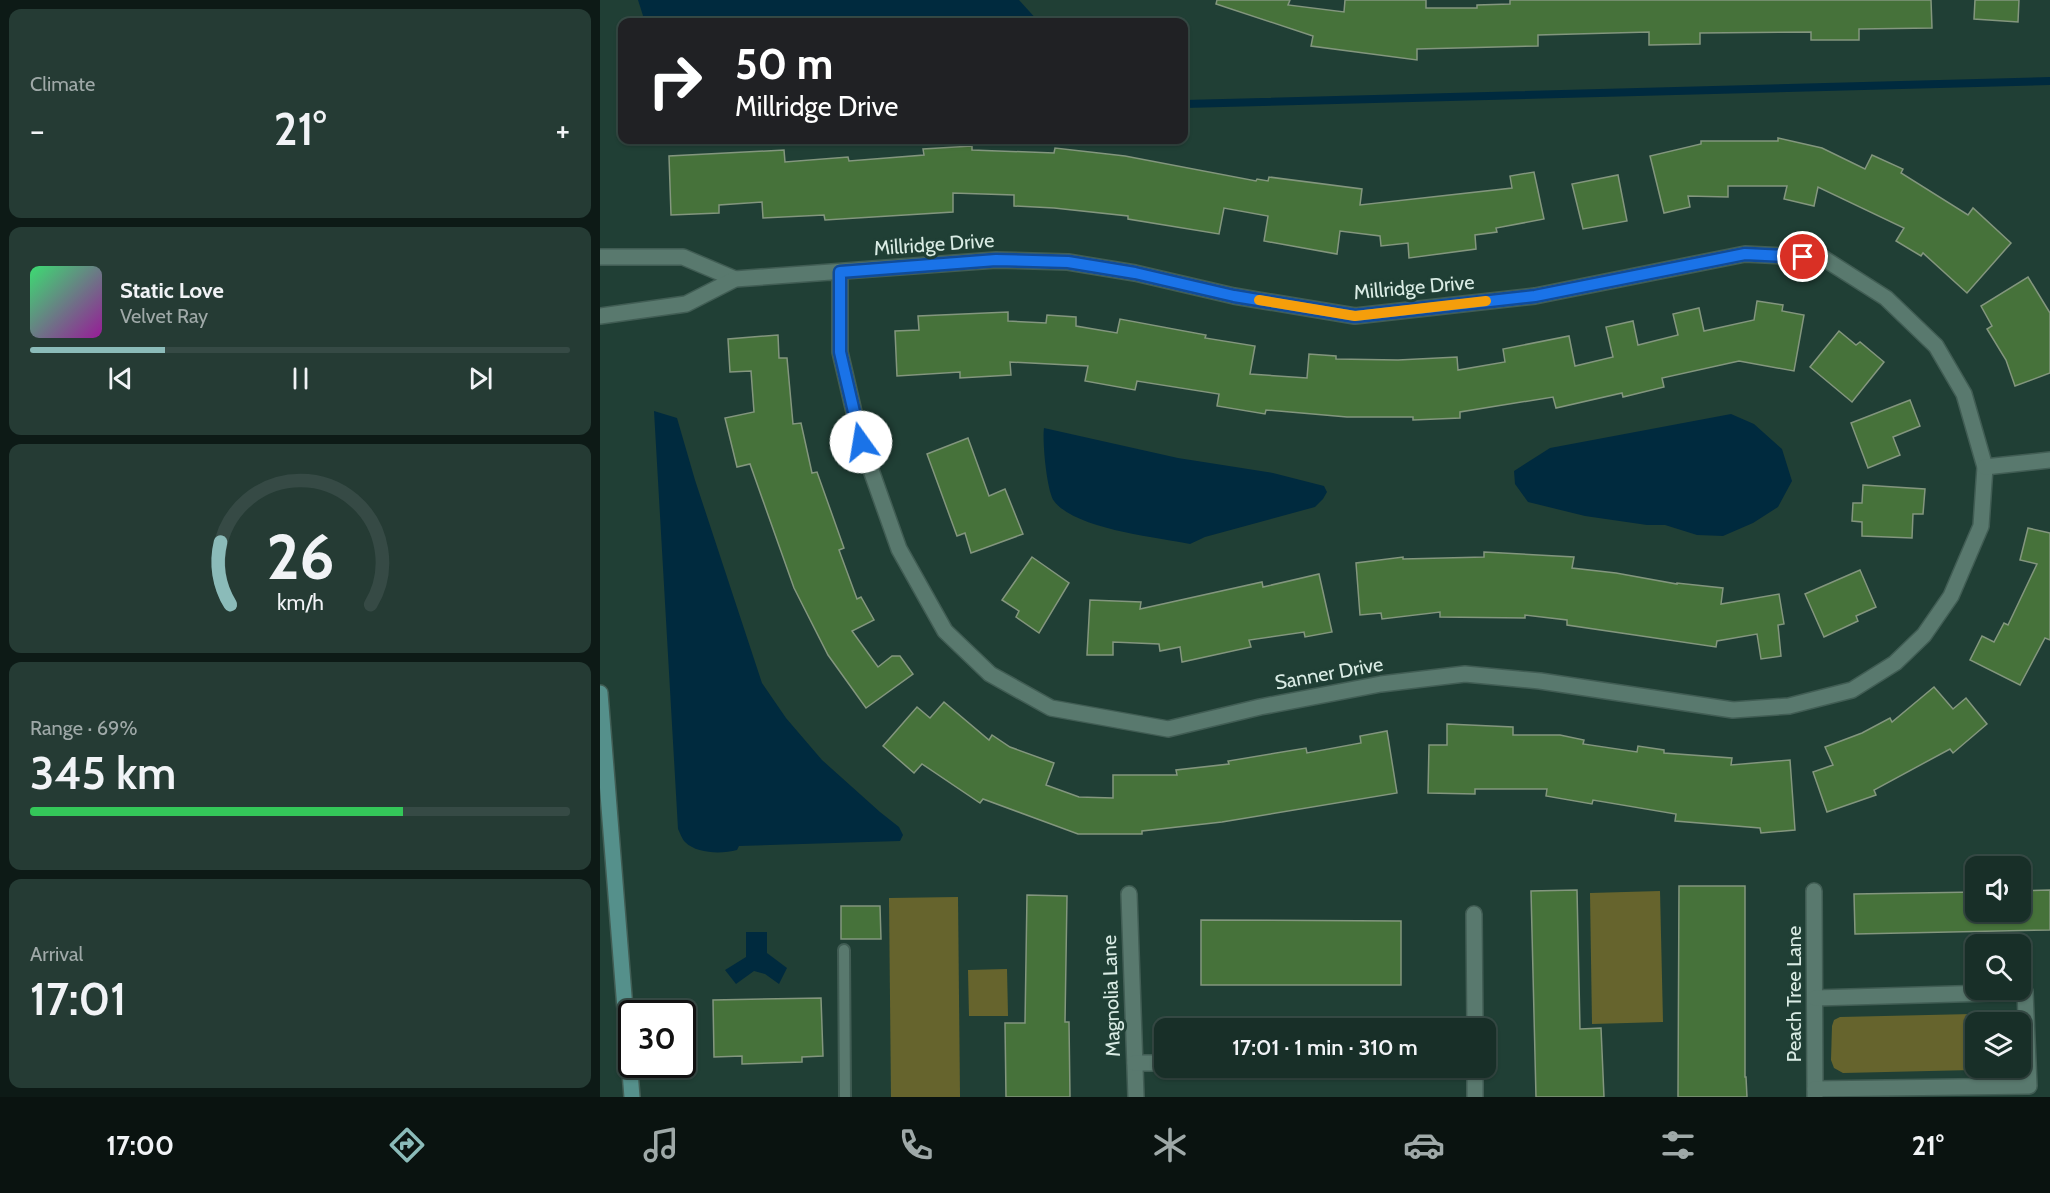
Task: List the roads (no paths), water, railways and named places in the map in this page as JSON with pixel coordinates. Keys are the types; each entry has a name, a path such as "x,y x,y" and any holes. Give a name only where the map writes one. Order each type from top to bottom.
{"street":[{"name":"Millridge Drive","path":"600,316 686,303 735,279 996,260 1068,262 1135,273 1234,296 1355,316 1535,296 1745,254 1823,258 1886,298 1936,346 1964,394 1985,467"},
{"name":"Millridge Drive","path":"600,257 683,257 735,279"},
{"name":"Sanner Drive","path":"840,272 840,352 861,442 899,549 945,631 990,674 1051,708 1168,729 1260,707 1381,684 1465,674 1540,681 1733,710 1789,706 1852,690 1895,663 1924,635 1951,596 1981,526 1985,467"},
{"path":"1985,467 2050,460"},
{"path":"600,693 632,1097"},
{"name":"Peach Tree Lane","path":"1814,891 1815,1093"},
{"name":"Magnolia Lane","path":"1129,894 1136,1097"},
{"path":"1474,914 1475,1018"},
{"path":"1815,998 2025,992 2029,1086 1815,1093"},
{"path":"1135,1063 1154,1063"},
{"path":"1475,1078 1475,1097"}],"lane":[{"path":"844,950 845,1097"}],"water":[{"path":"638,0 1019,0 1035,18 644,18"},
{"path":"654,411 677,418 762,683 786,718 822,760 899,827 903,835 900,841 739,846 737,850 717,852 696,849 683,839 678,829"},
{"path":"1731,414 1754,424 1782,449 1792,481 1778,507 1753,523 1723,536 1697,535 1665,525 1647,525 1585,516 1528,502 1515,484 1514,471 1550,448"},
{"path":"1044,428 1178,458 1273,473 1324,486 1327,492 1315,507 1205,537 1190,544 1137,535 1079,519 1064,511 1054,501 1049,488"},
{"path":"746,932 767,932 767,953 787,968 779,984 765,974 754,971 736,984 725,970 746,957"}],"waterway":[{"path":"1188,104 2050,81"}]}
